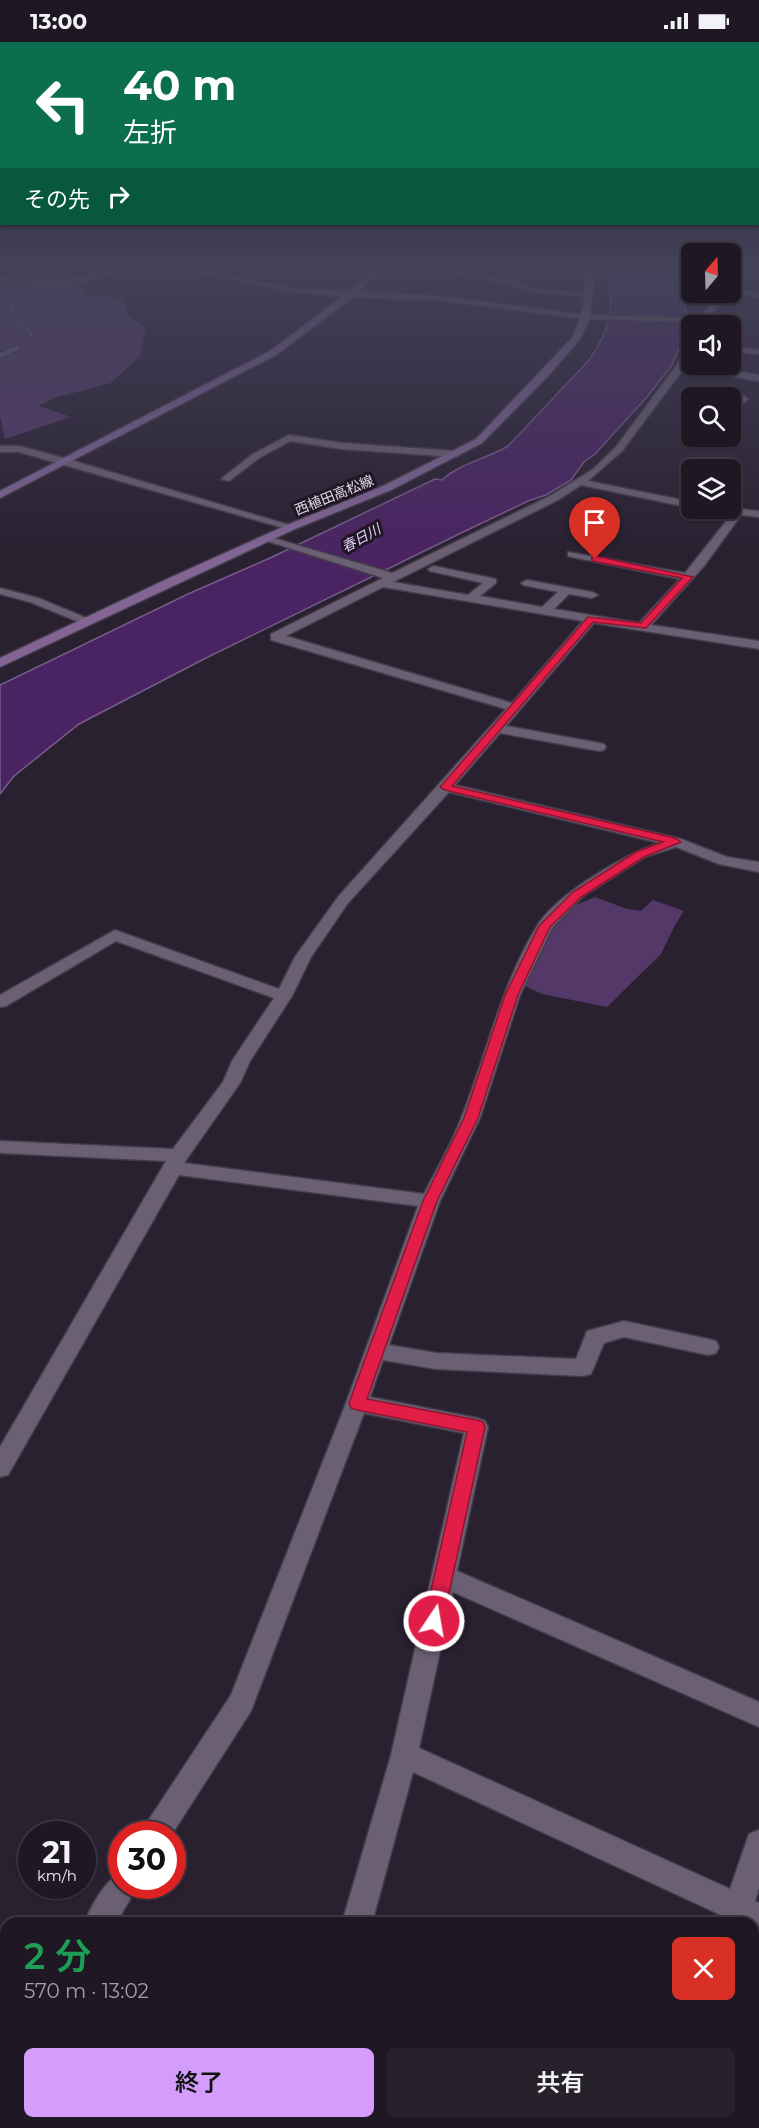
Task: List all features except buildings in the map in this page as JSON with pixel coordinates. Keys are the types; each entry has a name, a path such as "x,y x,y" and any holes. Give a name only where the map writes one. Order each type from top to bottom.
{"main road":[{"path":"0,495 255,362"},
{"name":"西植田高松線","path":"0,663 291,527 387,488 456,454 479,441 555,362"}],"street":[{"path":"513,707 275,637 554,498 580,482 620,449 681,366"},
{"path":"741,375 759,378"},
{"path":"226,479 256,456 289,438 342,446 456,454"},
{"path":"0,449 19,449 64,461 291,527"},
{"path":"580,482 681,503"},
{"path":"741,514 759,514"},
{"path":"643,626 688,577 733,519"},
{"path":"266,539 387,580 545,611 759,645"},
{"path":"572,554 688,577"},
{"path":"434,569 492,581 471,598"},
{"path":"527,583 592,595"},
{"path":"545,611 567,590"},
{"path":"0,591 34,600 88,621"},
{"path":"0,1468 175,1161 231,1083 241,1061 284,996 303,957 343,900 591,619"},
{"path":"495,728 599,747"},
{"path":"445,787 675,842 724,861 759,867"},
{"path":"164,1821 242,1702 357,1403 430,1201 471,1118 512,995 545,926 577,894 640,854 675,842"},
{"path":"0,1002 115,935 284,996"},
{"path":"0,1147 175,1161 430,1201"},
{"path":"376,1351 436,1361 583,1368 596,1337 624,1329 708,1347"},
{"path":"357,1403 477,1427 405,1755 359,1917"},
{"path":"443,1576 759,1715"},
{"path":"405,1755 749,1913 759,1844"},
{"path":"103,1917 115,1899"}],"shaded area":[{"path":"0,362 133,362 111,383 54,398 39,406 71,417 5,439 0,416"},
{"path":"595,897 627,909 641,911 653,900 684,911 661,954 607,1007 542,994 525,986 551,929 571,907"}],"water":[{"name":"春日川","path":"587,362 673,362 647,397 595,454 584,462 571,480 546,495 528,501 459,534 206,658 79,724 14,776 0,794 0,685 435,479 442,480 457,469 508,446"}],"route":[{"path":"434,1621 477,1427 357,1403 430,1201 471,1118 512,995 545,926 577,894 640,854 675,842 445,787 591,619 643,626 688,577 595,559"}]}
